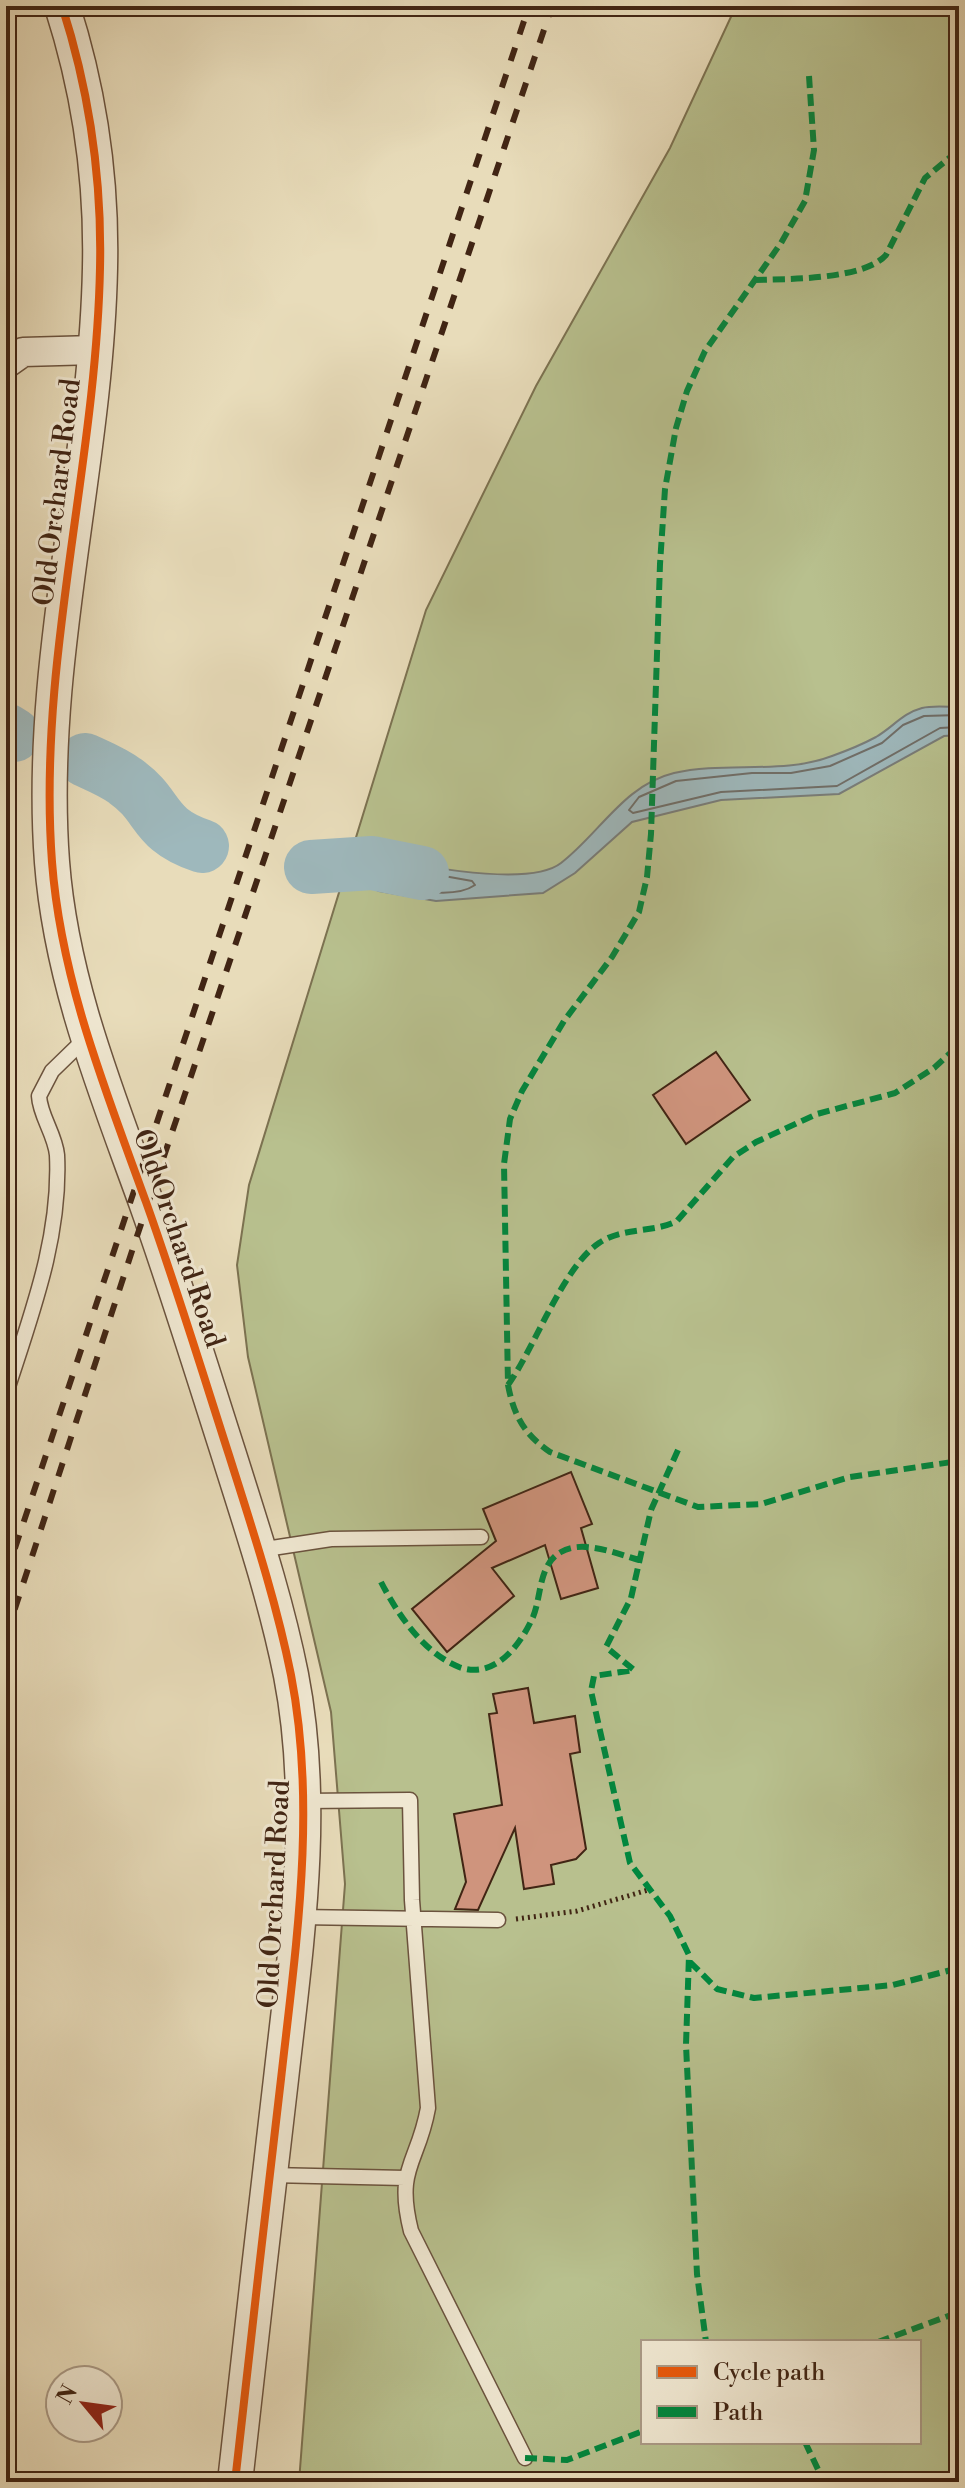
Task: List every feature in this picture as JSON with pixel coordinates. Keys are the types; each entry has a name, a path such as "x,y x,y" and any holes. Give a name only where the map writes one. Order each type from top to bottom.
{"street":[{"name":"Old Orchard Road","path":"62,6 86,99 98,198 100,269 95,350 49,757 52,866 69,974 87,1037 165,1254 259,1550 291,1677 300,1729 304,1801 298,1917 235,2482"},
{"path":"6,364 23,352 95,350"}],"lane":[{"path":"6,1393 44,1276 57,1207 57,1151 39,1096 52,1071 87,1037"},
{"path":"259,1550 331,1539 481,1537"},
{"path":"304,1801 410,1800 413,1918 428,2108 424,2130 405,2178 404,2203 411,2231 525,2458"},
{"path":"298,1917 498,1920"},
{"path":"270,2175 405,2178"}],"path":[{"path":"498,1920 577,1911 648,1890"}],"green space":[{"path":"736,6 959,6 959,2482 299,2482 345,1884 331,1712 248,1357 237,1265 249,1185 426,610 536,386 670,148"}],"water":[{"path":"959,707 959,735 944,736 839,794 721,800 632,822 575,873 543,893 436,901 379,891 344,876 352,850 460,871 520,874 544,871 561,863 613,811 656,779 693,770 813,762 871,740 915,710"}],"building":[{"path":"716,1052 750,1100 686,1144 653,1095"},
{"path":"571,1472 592,1524 581,1528 598,1588 561,1599 545,1545 492,1568 514,1596 447,1652 412,1609 496,1541 483,1509"},
{"path":"528,1688 534,1723 575,1716 580,1752 570,1754 586,1849 576,1859 551,1865 554,1884 524,1889 515,1828 478,1910 455,1909 466,1882 454,1814 502,1805 489,1714 497,1713 493,1694"}],"waterway":[{"path":"6,730 14,735"},
{"path":"85,760 125,781 137,790 165,825 202,846"},
{"path":"311,867 372,863 422,873"}],"railway":[{"path":"6,1575 529,6"},
{"path":"6,1636 133,1248 552,6"}],"marked path":[{"path":"809,76 814,150 805,201 781,243 705,351 687,391 676,428 665,489 651,834 647,877 639,912 612,957 564,1021 522,1091 510,1119 504,1164 508,1385 513,1406 522,1423 533,1438 550,1452 698,1507 761,1504 850,1477 959,1461"},
{"path":"755,280 843,274 875,263 886,255 925,178 959,150"},
{"path":"508,1385 573,1270 599,1243 618,1234 677,1221 733,1157 756,1142 817,1114 895,1093 934,1068 959,1045"},
{"path":"678,1450 651,1510 631,1598 606,1647 634,1670 594,1676 591,1691 630,1863 670,1916 689,1955 686,2045 697,2274 706,2340"},
{"path":"381,1582 395,1607 423,1643 459,1667 484,1669 504,1658 521,1639 533,1617 544,1572 561,1552 570,1548 590,1547 639,1560"},
{"path":"690,1962 717,1989 754,1998 893,1985 959,1968"},
{"path":"883,2340 959,2312"},
{"path":"525,2458 567,2460 641,2432"},
{"path":"806,2444 824,2482"}],"cycle path":[{"path":"62,6 80,70 92,136 99,202 100,268 89,417 53,713 50,787 52,862 57,906 87,1035 178,1297 271,1592 291,1675 303,1775 298,1927 235,2482"}]}
